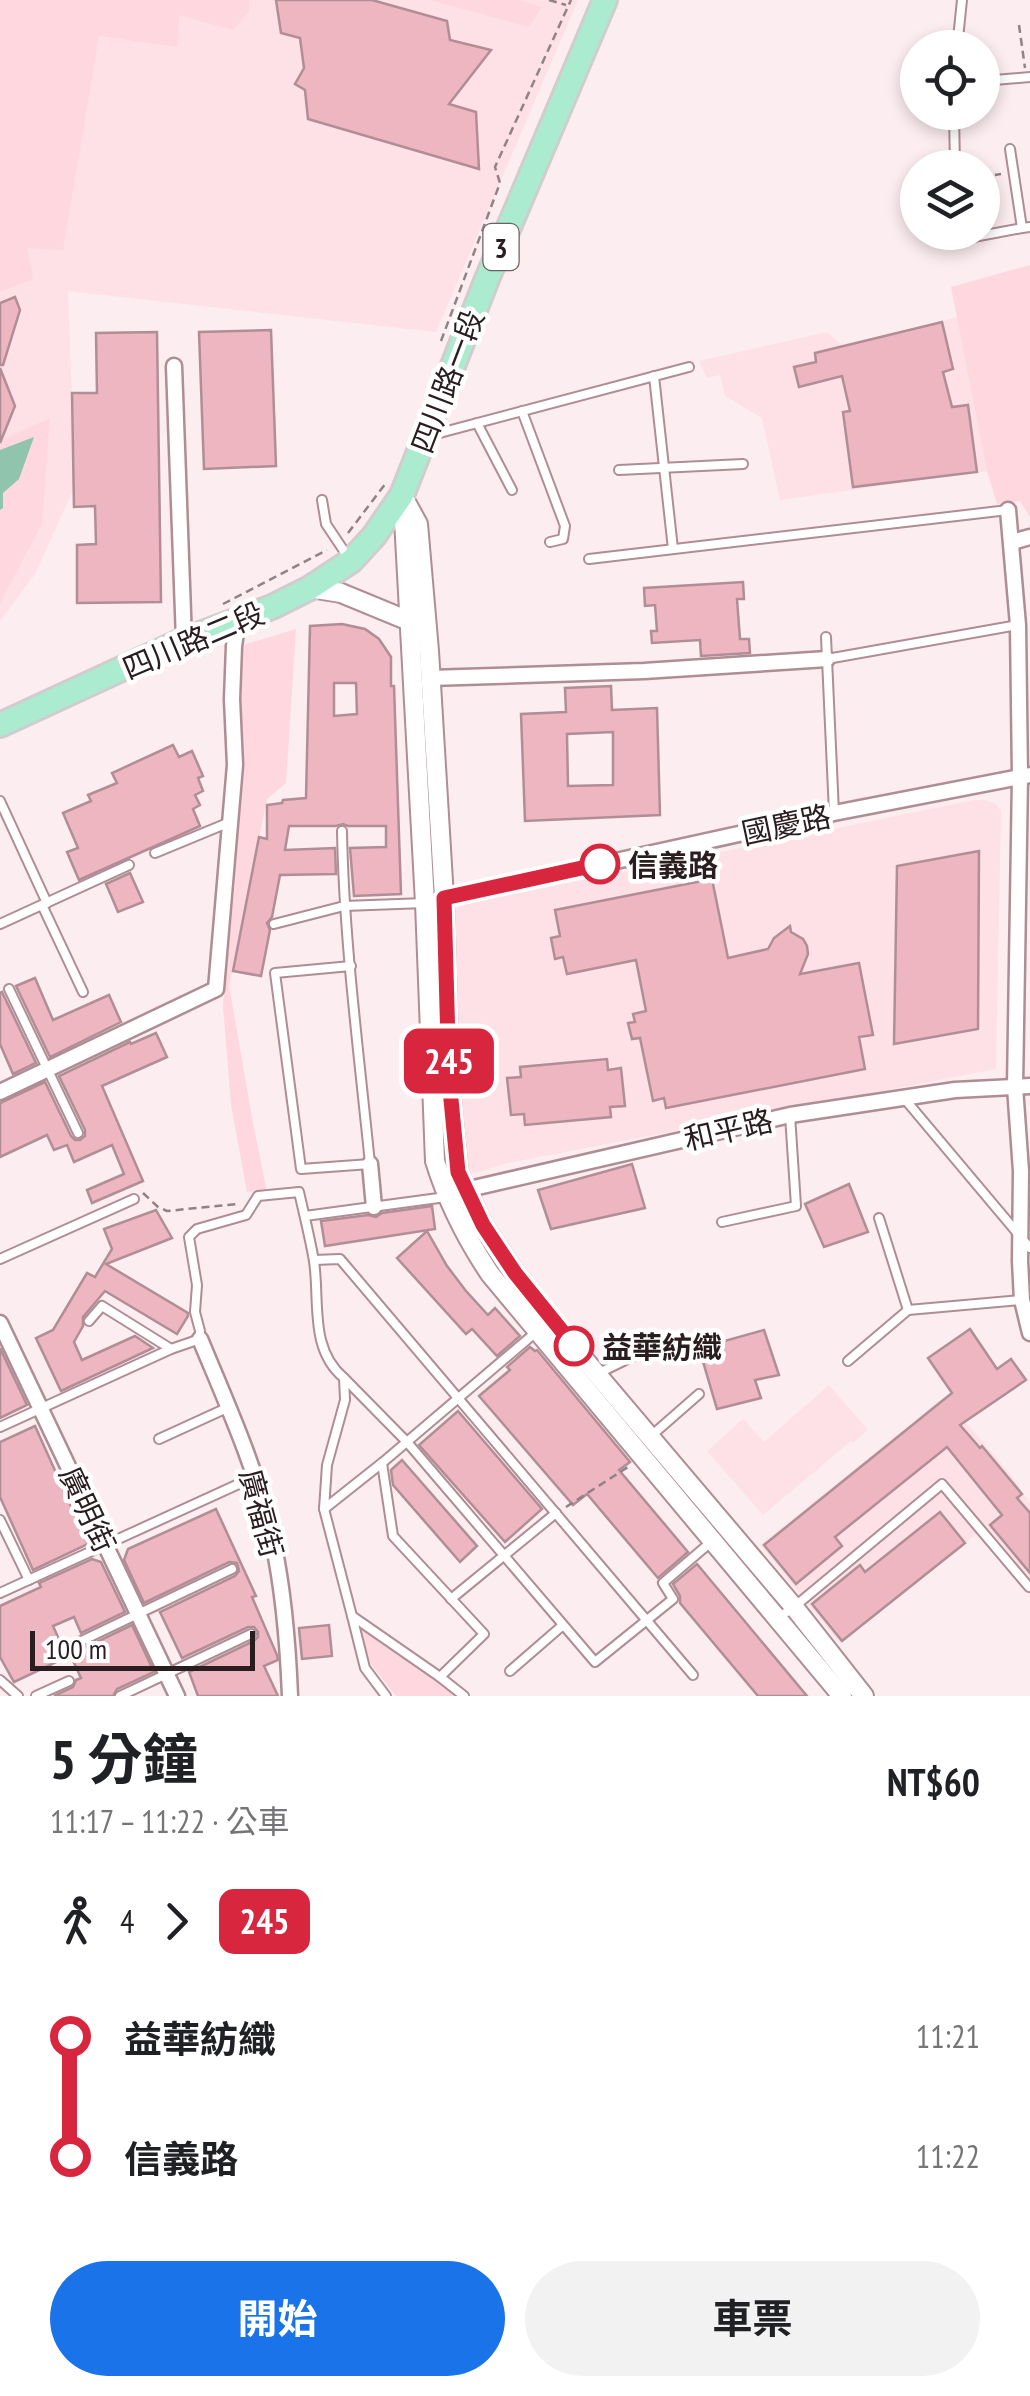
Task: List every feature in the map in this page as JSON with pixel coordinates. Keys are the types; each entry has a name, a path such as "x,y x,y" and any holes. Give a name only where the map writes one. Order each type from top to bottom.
{"main road":[{"name":"四川路一段","path":"374,536 425,436 487,278 606,0"},
{"name":"四川路二段","path":"0,725 184,640 230,612 272,607 310,588 345,552 374,536"}],"street":[{"path":"174,366 184,640"},
{"path":"397,486 449,1079 458,1172 464,1190 545,1324 665,1487 712,1541 864,1696"},
{"path":"397,486 418,524 430,678 435,1161 446,1197 490,1274 597,1374 651,1436 786,1613 842,1696"},
{"path":"1008,510 1025,776 1022,1300 1030,1333"},
{"path":"1012,542 1030,537"},
{"path":"310,588 341,593 408,621 418,630 428,651"},
{"path":"0,1092 216,990 234,765 234,646 230,612"},
{"path":"430,678 644,671 827,659"},
{"name":"國慶路","path":"435,900 834,813 1025,776"},
{"name":"和平路","path":"446,1197 790,1115 955,1090 1022,1087"},
{"path":"370,1164 374,1206"},
{"name":"廣明街","path":"0,1322 177,1696"},
{"name":"廣福街","path":"200,1339 229,1407 273,1540 290,1696"}],"lane":[{"path":"958,30 962,0"},
{"path":"1000,80 1028,77"},
{"path":"1000,233 1026,228 1010,149"},
{"path":"425,436 689,367"},
{"path":"654,376 673,549"},
{"path":"522,411 565,526 563,539 550,542"},
{"path":"476,423 512,490"},
{"path":"619,470 743,464"},
{"path":"322,500 326,524 345,552"},
{"path":"589,559 1008,510"},
{"path":"827,659 1018,625"},
{"path":"826,637 834,813"},
{"path":"0,801 83,992"},
{"path":"154,853 230,822"},
{"path":"342,831 344,906 351,966 370,1164 301,1169 275,973 351,966"},
{"path":"0,924 129,865"},
{"path":"274,924 344,906 435,900"},
{"path":"9,990 78,1133"},
{"path":"903,1097 1025,1242"},
{"path":"722,1222 796,1206 790,1115"},
{"path":"0,1427 200,1339 194,1312 197,1284 189,1238 197,1229 246,1215 258,1196 299,1192 314,1260 318,1331 334,1369 407,1442 595,1662 672,1599 663,1583 712,1541"},
{"path":"305,1216 446,1197"},
{"path":"0,1258 134,1199"},
{"path":"880,1218 908,1310"},
{"path":"314,1260 340,1260 693,1675"},
{"path":"848,1361 908,1310 1022,1300"},
{"path":"88,1321 102,1306 171,1349"},
{"path":"324,1509 545,1324"},
{"path":"597,1374 664,1342"},
{"path":"344,1378 345,1400 327,1465 324,1509 365,1668 386,1696"},
{"path":"651,1436 700,1394"},
{"path":"159,1439 229,1407"},
{"path":"382,1463 393,1536 484,1634 440,1676"},
{"path":"0,1593 254,1477"},
{"path":"786,1613 942,1484 1029,1587"},
{"path":"451,1599 556,1513"},
{"path":"0,1520 29,1580"},
{"path":"73,1645 232,1569"},
{"path":"352,1616 464,1696"},
{"path":"510,1671 563,1625"},
{"path":"120,1696 251,1634"},
{"path":"0,1680 18,1696"},
{"path":"36,1696 69,1681"}],"path":[{"path":"549,0 568,6"},
{"path":"438,349 500,183 496,167 571,0"},
{"path":"1019,25 1028,77"},
{"path":"1000,174 1013,172"},
{"path":"230,612 345,552 397,486"},
{"path":"134,1199 144,1192 167,1211 254,1203"},
{"path":"556,1513 643,1456"}],"shaded area":[{"path":"0,0 578,0 436,332 68,291 75,486 35,574 0,621"},
{"path":"0,0 249,0 249,11 233,30 179,15 178,47 99,36 63,250 27,248 33,279 0,292"},
{"path":"429,0 519,0 542,7 529,27"},
{"path":"1030,265 1030,517 1020,501 997,504 951,287"},
{"path":"958,317 987,471 780,500 762,418 725,396 720,375 707,378 699,361 827,332 843,346"},
{"path":"50,418 42,524 0,603 0,441"},
{"path":"34,437 19,479 3,493 0,510 0,450"},
{"path":"296,629 286,783 267,799 229,986 267,1192 247,1192 231,1105 223,1006 243,758 243,645"},
{"path":"974,800 996,804 1001,811 996,1069 508,1163 471,1174 465,1155 451,918 456,909"},
{"path":"829,1385 868,1430 763,1515 707,1451 743,1419 764,1442"},
{"path":"944,1397 1030,1503 1030,1580 986,1526 840,1643 760,1545"},
{"path":"354,1620 456,1696 396,1696 371,1664"}],"building":[{"path":"276,0 372,0 447,21 450,40 491,50 449,104 476,112 479,169 308,119 305,90 295,84 304,68 300,38 281,33"},
{"path":"15,297 20,310 0,365 0,303"},
{"path":"942,322 953,369 943,372 952,407 968,405 977,472 853,487 843,412 850,411 842,376 799,387 794,367 816,362 815,353"},
{"path":"271,330 276,466 204,469 199,332"},
{"path":"157,332 161,602 77,603 77,545 96,544 95,506 74,507 72,393 97,393 96,333"},
{"path":"0,368 15,406 0,443"},
{"path":"743,582 744,599 737,599 740,639 749,639 750,653 701,656 700,640 652,643 651,631 657,631 655,605 645,606 644,588"},
{"path":"342,624 365,629 379,639 391,657 401,894 354,896 350,848 386,847 386,826 289,826 285,850 335,848 336,874 280,875 272,917 267,923 270,930 261,976 233,971 259,837 267,839 267,805 306,798 310,626","holes":["334,683 356,683 357,714 334,716"]},
{"path":"611,686 612,710 657,708 660,815 525,821 521,714 566,712 565,688","holes":["613,732 613,785 568,786 567,734"]},
{"path":"173,745 179,757 192,751 203,776 198,778 203,791 195,795 200,805 193,809 200,826 79,880 67,852 78,848 63,813 91,801 88,795 117,783 112,773"},
{"path":"979,851 978,1029 894,1044 897,866"},
{"path":"130,873 143,902 118,912 106,884"},
{"path":"712,879 728,958 768,949 774,938 790,926 791,932 807,946 800,974 859,963 873,1035 859,1037 865,1069 666,1108 664,1098 653,1101 640,1038 632,1039 628,1023 635,1022 633,1014 646,1011 636,960 567,974 563,957 555,959 551,938 560,936 555,910"},
{"path":"35,978 53,1020 109,995 121,1022 50,1057 16,986"},
{"path":"2,992 36,1063 13,1074 0,1044"},
{"path":"156,1033 167,1057 102,1086 143,1181 92,1203 87,1190 124,1174 112,1145 74,1162 67,1145 54,1150 47,1135 0,1157 0,1103 45,1082 71,1136 80,1140 85,1130 59,1076"},
{"path":"607,1059 608,1070 621,1068 625,1106 610,1107 611,1117 525,1125 524,1114 511,1115 507,1078 521,1077 520,1067"},
{"path":"632,1164 645,1208 551,1229 538,1190"},
{"path":"849,1184 868,1232 824,1247 805,1204"},
{"path":"432,1206 435,1229 325,1246 321,1221 376,1217"},
{"path":"156,1210 172,1238 106,1264 188,1316 177,1334 105,1291 83,1317 83,1326 74,1342 82,1360 135,1336 153,1348 61,1391 36,1338 53,1330 87,1273 95,1277 112,1249 104,1229"},
{"path":"427,1231 466,1291 488,1315 495,1308 520,1336 497,1356 472,1329 466,1334 397,1258"},
{"path":"970,1329 997,1369 1011,1359 1026,1380 960,1425 1022,1494 1017,1498 1030,1513 1030,1573 990,1525 1002,1515 947,1447 835,1537 842,1546 796,1584 764,1545 952,1393 928,1358"},
{"path":"764,1330 779,1375 755,1380 761,1398 717,1409 699,1348"},
{"path":"530,1347 537,1350 630,1462 619,1470 688,1552 658,1578 587,1494 573,1505 479,1396"},
{"path":"0,1348 27,1405 0,1418"},
{"path":"458,1411 542,1509 505,1542 419,1445"},
{"path":"35,1426 88,1544 33,1570 0,1497 0,1442"},
{"path":"402,1460 477,1546 460,1562 393,1485 391,1470"},
{"path":"216,1509 256,1596 252,1597 277,1655 278,1660 264,1666 278,1696 198,1696 189,1672 254,1641 258,1632 248,1627 182,1658 160,1612 235,1576 239,1571 237,1563 229,1562 144,1603 124,1560 128,1549"},
{"path":"940,1512 965,1543 842,1641 812,1604 860,1565 865,1572"},
{"path":"92,1559 101,1562 125,1612 81,1633 74,1617 53,1626 67,1657 14,1682 0,1657 0,1606"},
{"path":"697,1564 807,1696 758,1696 680,1603 673,1584"},
{"path":"132,1625 154,1672 117,1689 113,1696 54,1696 73,1687 81,1678 69,1652"},
{"path":"329,1625 332,1656 302,1659 299,1628"}],"bus line":[{"name":"245","path":"574,1346 515,1273 483,1225 458,1172 449,1079 444,898 600,864"}],"place":[{"name":"信義路","path":"600,864"},
{"name":"益華紡織","path":"574,1346"}]}
